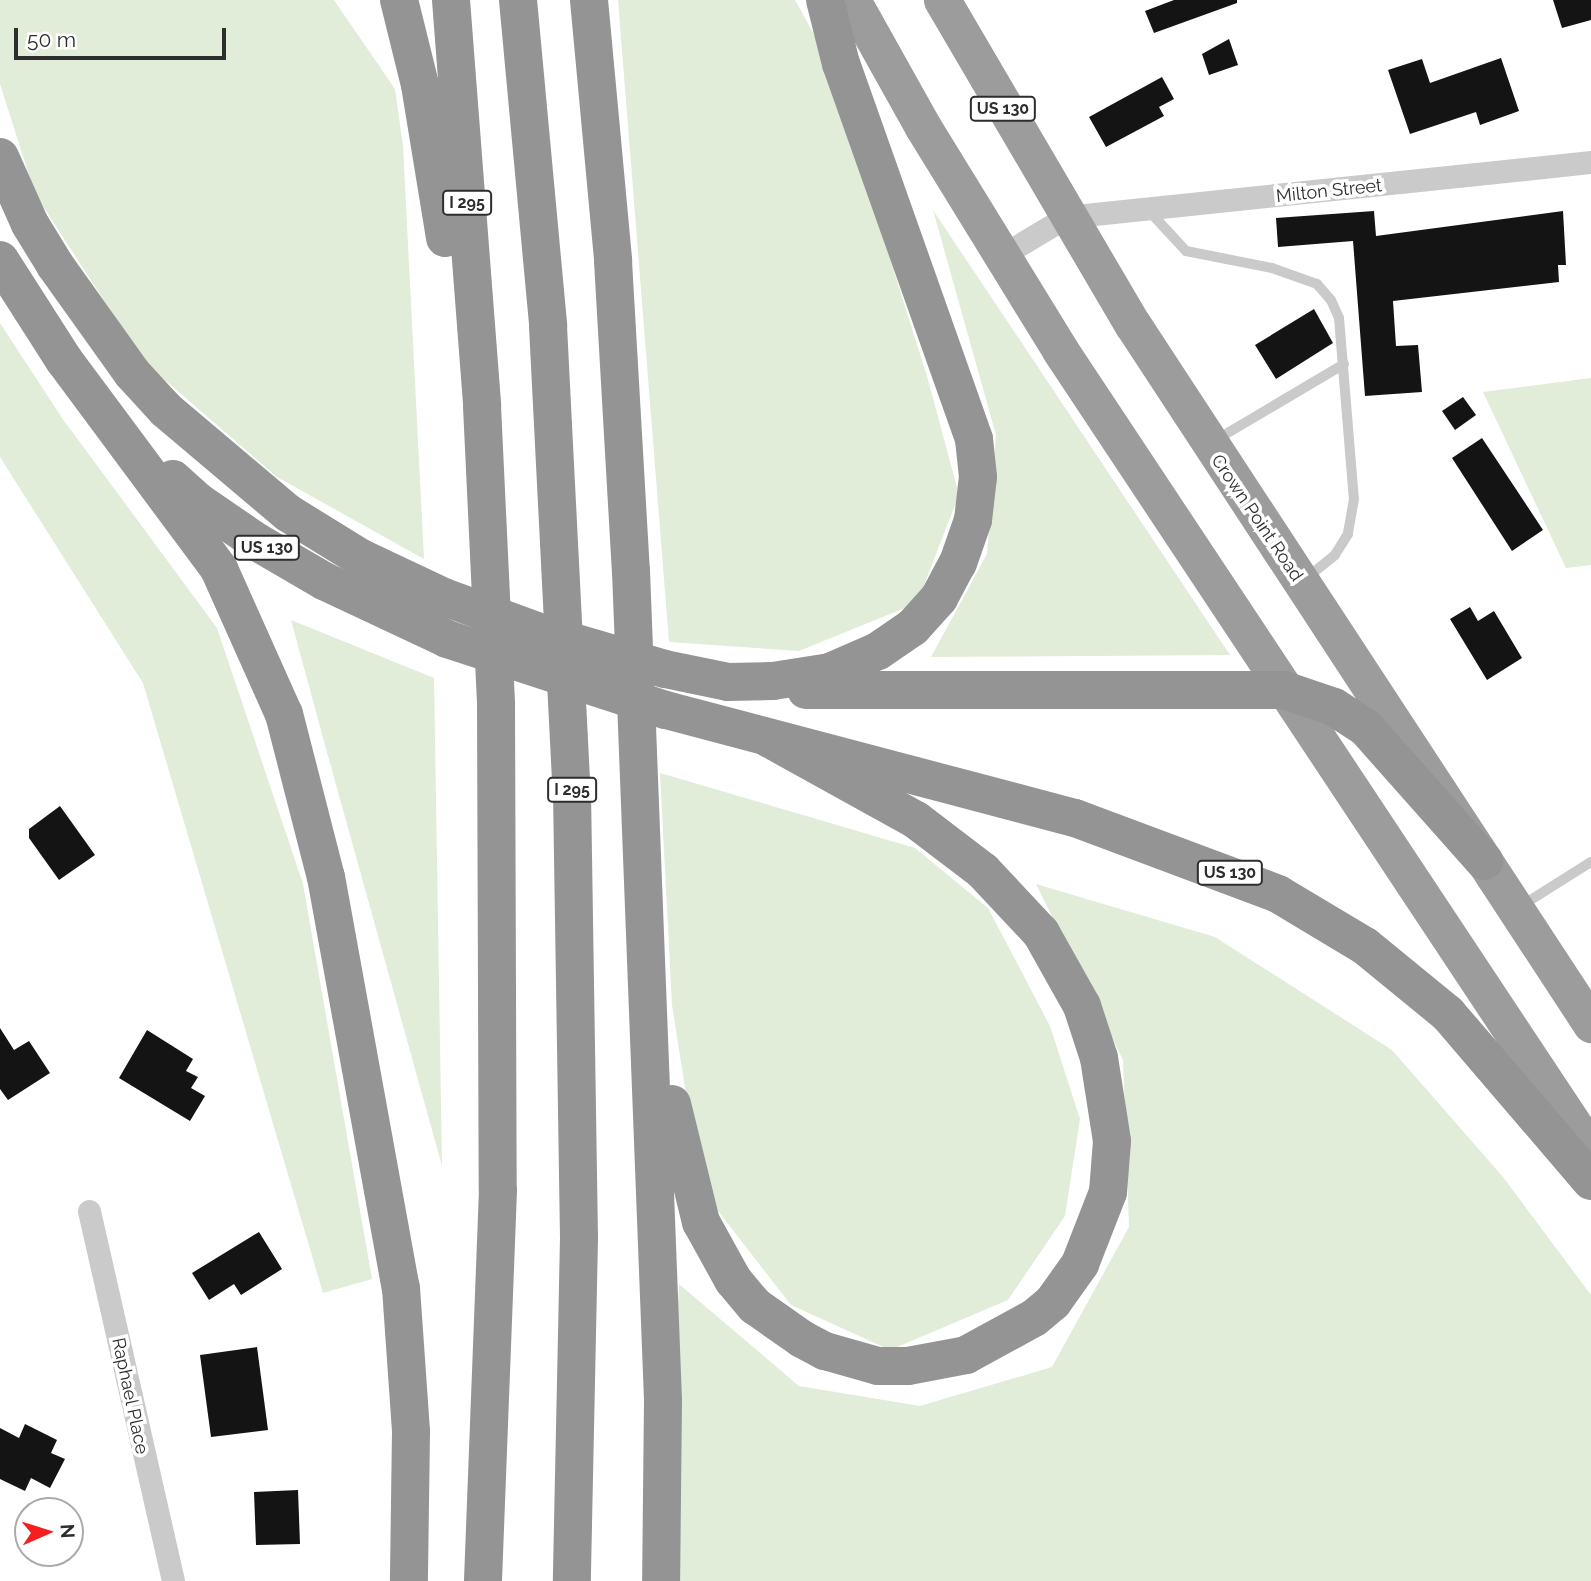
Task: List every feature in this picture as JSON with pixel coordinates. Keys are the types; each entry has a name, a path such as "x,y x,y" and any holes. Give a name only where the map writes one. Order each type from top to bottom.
{"highway":[{"path":"399,0 435,164 452,320 482,405"},
{"name":"I 295","path":"451,0 482,405 496,705 500,1013 498,1204 483,1581"},
{"name":"I 295","path":"519,0 548,326 572,792 579,1238 572,1581"},
{"path":"589,0 622,398 663,1400 661,1581"},
{"path":"728,682 830,672 898,638 927,613 948,582 967,541 976,499 974,439 841,64 825,0"},
{"path":"852,0 1001,256 1284,690 1591,1151"},
{"name":"Crown Point Road","path":"942,0 1066,217 1209,444 1591,1024"},
{"path":"0,157 30,224 55,265 132,373 166,410 288,513 361,558 444,597 580,646 665,669 728,682 806,690 1284,690 1334,707 1366,728 1484,861"},
{"name":"US 130","path":"0,260 64,360 110,420 200,503 257,542 324,581 447,639 666,710 1075,817 1211,866 1309,910 1393,967 1448,1014 1591,1181"},
{"path":"110,420 219,569 284,715 302,775 326,877 401,1288 411,1432 410,1581"},
{"path":"647,961 689,1188 715,1251 755,1306 825,1351 878,1366 908,1366 938,1363 990,1345 1053,1302 1091,1245 1112,1164 1106,1087 1092,1034 1071,983 1028,917 963,854 916,820 768,738"}],"street":[{"name":"Milton Street","path":"1066,217 1149,211 1591,162"},
{"path":"1001,256 1066,217"},
{"name":"Raphael Place","path":"89,1210 173,1581"}],"lane":[{"path":"1149,211 1186,251 1272,268 1317,285 1331,300 1339,318 1345,364 1354,499 1348,534 1335,555 1300,582"},
{"path":"1209,444 1345,364"},
{"path":"1516,909 1591,862"}],"green space":[{"path":"0,0 334,0 395,89 403,146 424,559 277,477 144,362 35,194 0,84"},
{"path":"618,0 795,0 826,56 927,376 959,495 917,603 799,651 669,642"},
{"path":"933,210 1230,655 931,657 987,554 996,435"},
{"path":"0,323 62,418 217,628 303,884 372,1279 323,1293 143,683 0,457"},
{"path":"1591,378 1591,565 1566,568 1483,392"},
{"path":"291,620 434,678 442,1166 325,745"},
{"path":"660,773 915,848 988,908 1050,1026 1080,1119 1065,1216 1008,1300 890,1350 791,1305 701,1189 672,1005"},
{"path":"1036,884 1215,937 1392,1050 1503,1177 1591,1295 1591,1581 665,1581 679,1284 799,1386 920,1406 1052,1367 1129,1227 1123,1060"}],"building":[{"path":"1174,0 1237,0 1237,3 1154,33 1145,11"},
{"path":"1553,0 1591,0 1591,20 1562,28"},
{"path":"1229,39 1238,65 1209,75 1202,54"},
{"path":"1501,58 1519,111 1480,125 1476,112 1410,134 1388,70 1422,59 1430,83"},
{"path":"1162,77 1174,99 1159,107 1164,116 1106,147 1089,117"},
{"path":"1374,211 1376,236 1563,211 1566,265 1558,265 1559,282 1393,301 1396,346 1418,345 1422,392 1365,396 1353,241 1278,247 1276,218"},
{"path":"1314,309 1333,343 1276,379 1255,345"},
{"path":"1463,397 1476,415 1455,430 1442,411"},
{"path":"1482,438 1543,530 1512,551 1452,458"},
{"path":"1470,607 1478,621 1494,611 1522,658 1487,680 1450,619"},
{"path":"60,806 95,855 59,880 29,838 29,829"},
{"path":"0,1028 14,1050 29,1041 50,1073 8,1100 0,1089"},
{"path":"147,1030 193,1059 186,1071 198,1077 191,1088 205,1096 190,1121 119,1078"},
{"path":"259,1232 282,1269 241,1295 234,1284 209,1300 192,1273"},
{"path":"257,1347 268,1430 211,1437 200,1355"},
{"path":"25,1424 57,1440 51,1453 65,1459 50,1488 31,1478 25,1491 0,1479 0,1428 19,1438"},
{"path":"298,1490 300,1544 256,1545 254,1492"}]}
